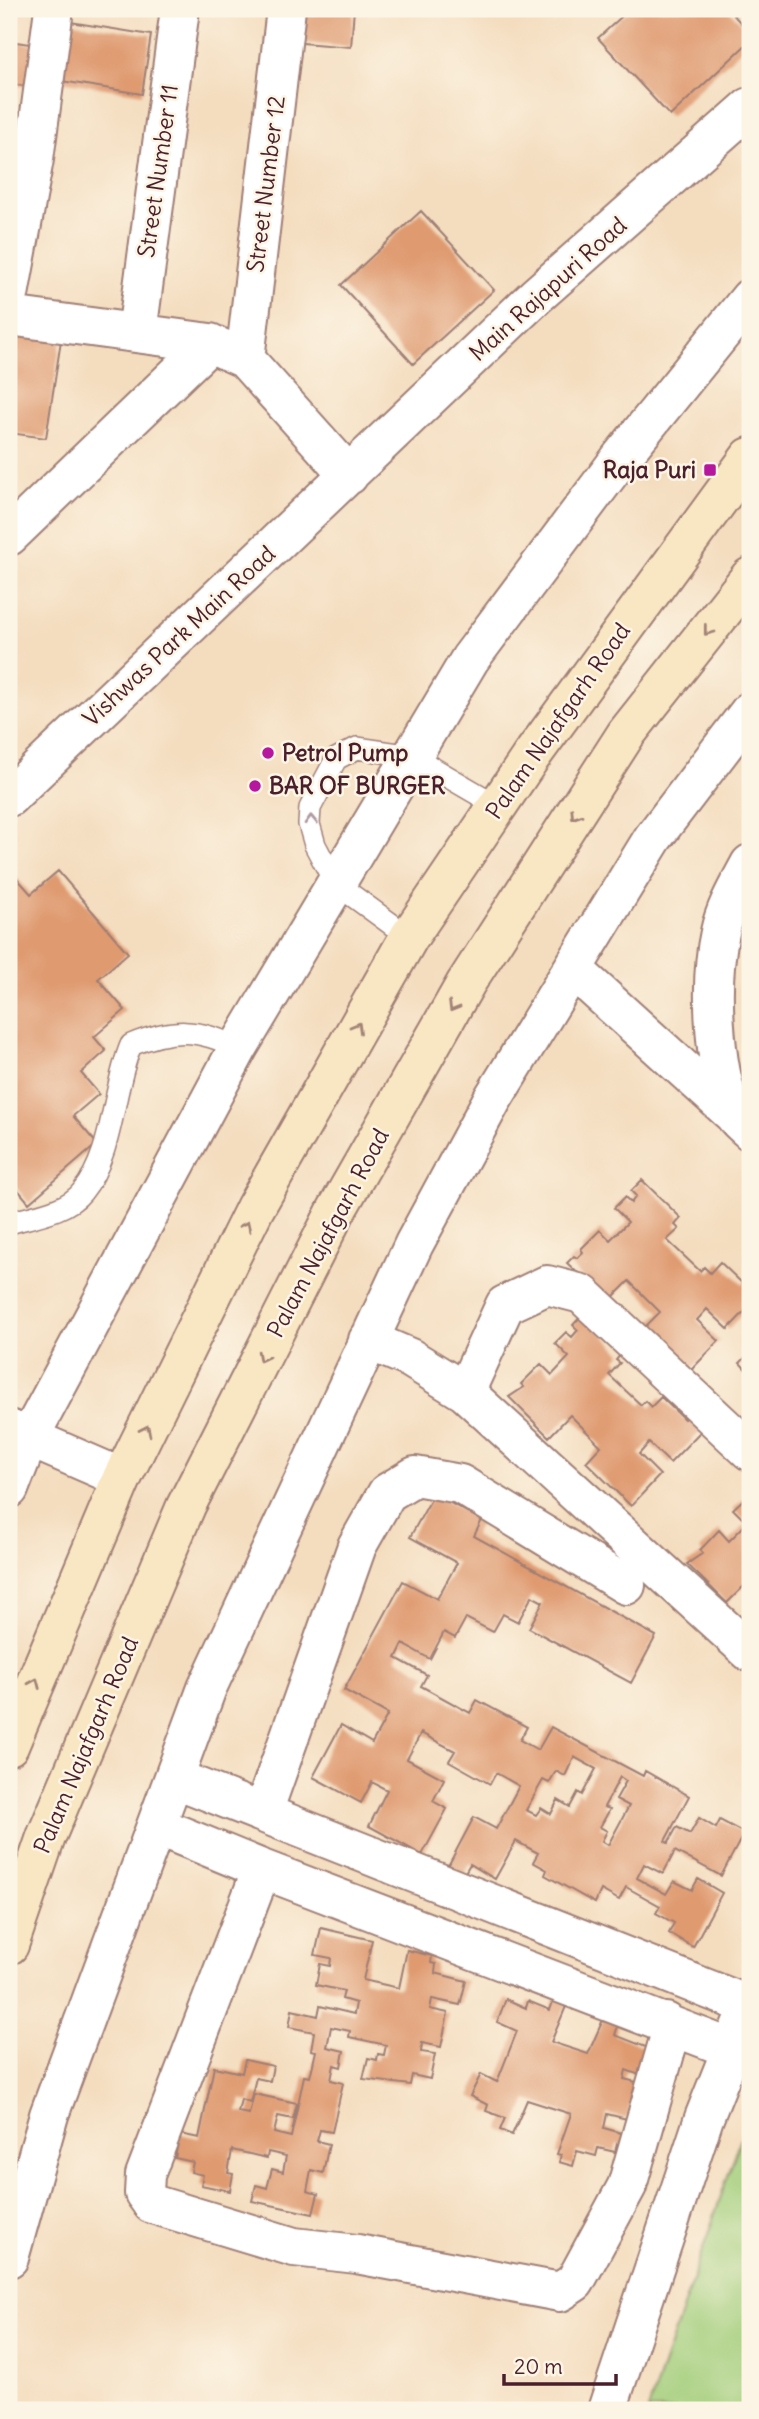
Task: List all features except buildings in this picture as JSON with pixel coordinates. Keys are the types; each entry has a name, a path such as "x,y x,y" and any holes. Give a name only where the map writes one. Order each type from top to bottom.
{"main road":[{"name":"Palam Najafgarh Road","path":"9,1746 122,1478 255,1208 408,937 498,806 750,457"},
{"name":"Palam Najafgarh Road","path":"9,1945 46,1837 186,1506 336,1211 466,983 619,746 750,577"}],"street":[{"path":"9,295 34,159 54,9"},
{"name":"Street Number 11","path":"137,333 180,9"},
{"name":"Street Number 12","path":"246,359 286,9"},
{"name":"Main Rajapuri Road","path":"349,475 536,296 750,107"},
{"path":"9,1489 19,1433 238,1048 470,659 622,456 750,298"},
{"path":"9,316 210,343 246,359 349,475"},
{"path":"9,536 210,343"},
{"name":"Vishwas Park Main Road","path":"9,797 349,475"},
{"path":"9,2258 49,2115 207,1688 414,1244 492,1100 653,838 750,712"},
{"path":"741,1122 717,1035 716,948 720,928 750,864"},
{"path":"573,970 741,1122"},
{"path":"465,1392 505,1306 547,1285 582,1294 750,1451"},
{"path":"368,1340 410,1357 465,1392 750,1652"},
{"path":"19,1433 122,1478"},
{"path":"263,1812 357,1546 387,1493 415,1476 460,1484 626,1585"},
{"path":"174,1778 749,2002 704,2118 607,2410"},
{"path":"157,1826 262,1869 732,2049"},
{"path":"262,1869 145,2175 144,2193 152,2204 293,2247 358,2254 560,2292 575,2282 627,2186 669,2039 666,2022"}],"lane":[{"path":"408,937 335,883 309,824 310,808 319,786 336,759 357,748 412,756 498,806"},
{"path":"9,1223 54,1211 81,1193 98,1162 121,1069 131,1045 161,1032 191,1031 238,1048"}],"green space":[{"path":"750,2111 750,2410 648,2410"}],"place":[{"name":"Raja Puri","path":"710,470"},
{"name":"Petrol Pump","path":"268,753"},
{"name":"BAR OF BURGER","path":"255,786"}]}
